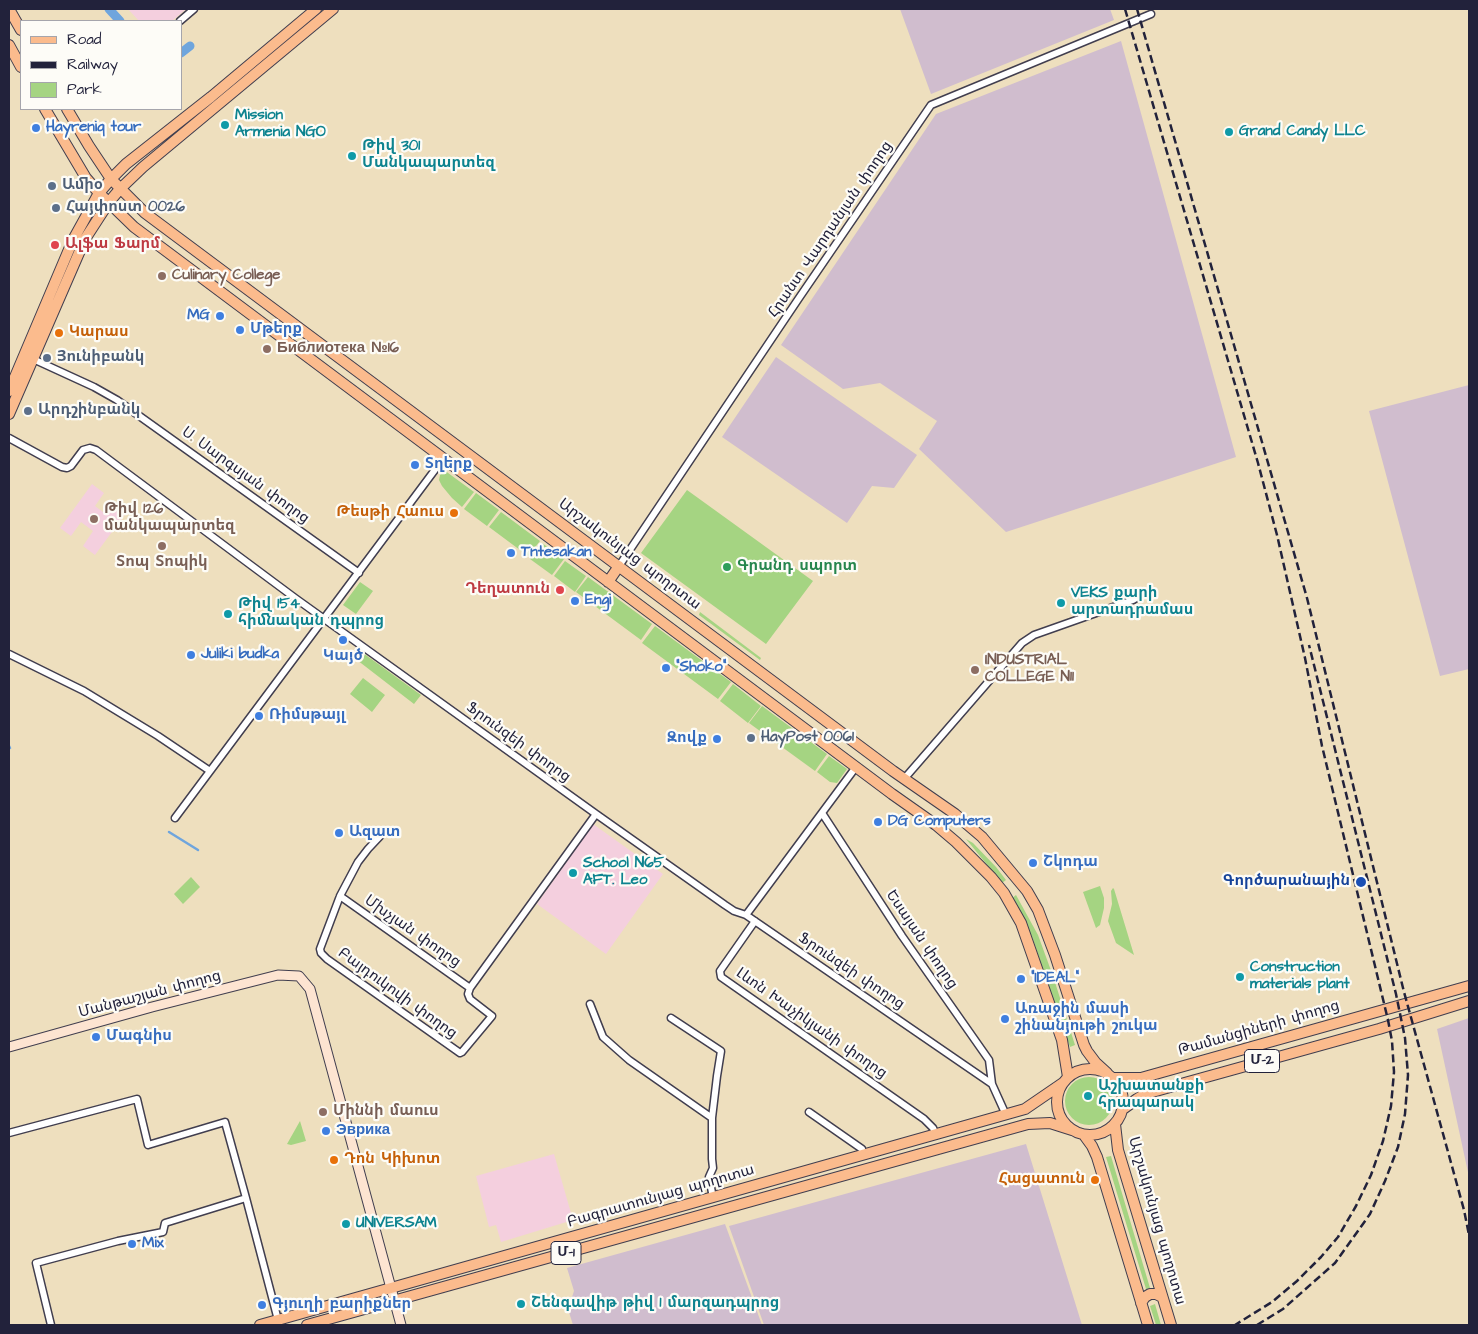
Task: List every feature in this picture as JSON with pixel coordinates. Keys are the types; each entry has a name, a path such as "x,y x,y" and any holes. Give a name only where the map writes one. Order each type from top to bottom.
{"main road":[{"path":"9,9 20,28"},
{"path":"9,391 13,370 67,253 89,210 111,179 126,164 211,97 316,9"},
{"path":"9,414 85,239 109,202 143,167 333,9"},
{"path":"9,45 20,65"},
{"path":"46,110 86,178 134,227 956,842 1004,893 1021,923 1062,1040 1065,1080"},
{"name":"Արշակունյաց պողոտա","path":"68,110 88,146 111,179 145,213 904,779 955,814 982,837 1022,883 1038,910 1087,1051 1096,1064 1111,1076"},
{"path":"286,341 297,339 300,332 298,327"},
{"path":"311,360 307,353 307,346 313,343 320,344"},
{"path":"608,582 619,566"},
{"path":"892,794 904,779"},
{"path":"1004,893 1012,882 1018,881 1022,883"},
{"name":"Թամանցիների փողոց","path":"1111,1076 1141,1078 1469,986"},
{"name":"Մ-2","path":"1123,1109 1145,1094 1379,1029 1469,1001"},
{"path":"1091,1069 1100,1070 1111,1076 1119,1085 1124,1101 1123,1109 1115,1124 1101,1134 1084,1135 1072,1130 1064,1123 1059,1114 1057,1103 1058,1093 1065,1080 1075,1072 1091,1069"},
{"name":"Բագրատունյաց պողոտա","path":"260,1325 1025,1110 1065,1080"},
{"name":"Բագրատունյաց պողոտա","path":"307,1325 1028,1124 1050,1123 1072,1130"},
{"name":"Արշակունյաց պողոտա","path":"1115,1124 1118,1150 1171,1325"},
{"path":"1084,1135 1097,1157 1148,1325"},
{"path":"1141,1303 1150,1294 1162,1296"}],"street":[{"path":"181,20 194,9"},
{"name":"Հրանտ Վարդանյան փողոց","path":"619,566 931,105 1150,14"},
{"name":"Ս. Սարգսյան փողոց","path":"33,359 94,387 117,400 359,573"},
{"name":"Ֆրունզեի փողոց","path":"9,438 67,468 71,466 83,450 90,448 96,450 596,814 725,905 734,911 746,915 992,1084"},
{"path":"175,818 443,459"},
{"path":"904,779 1022,643 1034,635 1140,596"},
{"path":"9,654 84,691 158,736 210,771"},
{"path":"746,915 856,767"},
{"name":"Եսայան փողոց","path":"822,813 902,936 989,1060 992,1084"},
{"path":"470,988 596,814"},
{"name":"Բայդուկովի փողոց","path":"384,832 368,848 358,862 340,896 320,949 321,953 458,1053 462,1052 492,1016 470,998 468,994 470,988"},
{"name":"Մխչյան փողոց","path":"340,896 470,988"},
{"name":"Լևոն Խաչիկյանի փողոց","path":"755,922 720,971 721,977 924,1119 933,1128 936,1135"},
{"name":"Մանթաշյան փողոց","path":"9,1047 152,1007 278,975 299,976 310,989 392,1289"},
{"path":"590,1004 603,1037 629,1060 712,1118"},
{"path":"671,1018 721,1051 712,1118 713,1168 709,1177 713,1198"},
{"path":"992,1084 1006,1115"},
{"path":"9,1133 136,1099 148,1145 225,1122 278,1320"},
{"path":"810,1112 862,1149 863,1156"},
{"path":"52,1325 36,1263 118,1241 163,1232 165,1223 246,1198"},
{"path":"392,1289 401,1325"}],"shaded area":[{"path":"128,9 186,9 173,20 138,20"},
{"path":"900,9 1110,9 1114,20 931,94"},
{"path":"1121,41 1236,457 1006,532 919,449 937,421 880,383 843,389 781,345 936,114"},
{"path":"776,357 917,455 894,488 872,486 847,523 722,437"},
{"path":"1469,385 1469,669 1440,676 1369,411"},
{"name":"Թիվ 126 մանկապարտեզ","path":"92,484 104,493 95,506 107,515 117,502 128,510 95,555 83,546 93,531 81,522 71,536 60,528"},
{"path":"593,824 663,874 606,954 537,904"},
{"path":"1469,1018 1469,1177 1437,1029"},
{"path":"1026,1144 1082,1325 764,1325 729,1226"},
{"path":"554,1154 573,1220 501,1242 496,1225 489,1227 476,1176"},
{"path":"725,1224 762,1325 573,1325 568,1309 574,1291 567,1268"}],"green space":[{"path":"444,470 474,492 462,507 452,498 439,480"},
{"name":"Գրանդ սպորտ","path":"687,490 813,581 766,644 641,553"},
{"path":"476,493 499,510 487,526 464,509"},
{"path":"501,512 540,541 528,556 489,527"},
{"path":"542,543 564,559 552,575 530,559"},
{"path":"565,561 586,576 575,592 554,576"},
{"path":"588,577 652,624 641,640 576,592"},
{"path":"360,582 373,591 356,614 343,605"},
{"path":"700,612 761,658 760,660 699,615"},
{"path":"655,626 731,682 718,699 642,643"},
{"path":"363,653 421,695 414,704 357,660"},
{"path":"363,678 385,695 372,712 350,694"},
{"path":"733,684 761,706 748,723 720,701"},
{"path":"762,706 827,754 815,771 749,723"},
{"path":"829,756 847,769 837,783 830,782 817,772"},
{"path":"966,839 973,843 1006,880 1002,883"},
{"path":"191,877 200,887 183,904 174,894"},
{"path":"1100,886 1104,898 1104,908 1100,925 1096,928 1083,892"},
{"path":"1113,888 1134,955 1116,943 1108,921 1112,904 1111,891"},
{"path":"1016,895 1038,935 1053,976 1075,1045 1070,1047 1032,937 1012,898"},
{"path":"1089,1077 1098,1079 1106,1084 1111,1092 1113,1101 1111,1110 1106,1118 1098,1123 1089,1125 1080,1123 1072,1118 1067,1110 1065,1101 1067,1092 1072,1084 1080,1079"},
{"path":"300,1121 306,1141 291,1145 287,1144"},
{"path":"1111,1156 1150,1288 1146,1289 1106,1157"},
{"path":"1155,1304 1161,1325 1156,1325 1150,1306"}],"waterway":[{"path":"109,9 119,20"},
{"path":"182,52 190,46"},
{"path":"169,832 198,850"}],"railway":[{"path":"1125,9 1258,463 1277,535 1305,658 1322,746 1392,1041 1394,1072 1391,1106 1383,1141 1371,1175 1356,1206 1338,1237 1297,1281 1272,1302 1235,1325"},
{"path":"1137,9 1307,598 1404,992 1464,1210 1469,1235"},
{"path":"1257,1325 1283,1309 1335,1263 1370,1214 1398,1147 1405,1114 1408,1075 1405,1038 1396,994 1309,645"}],"place":[{"name":"Mission Armenia NGO","path":"225,125"},
{"name":"Hayreniq tour","path":"36,128"},
{"name":"Grand Candy LLC","path":"1229,132"},
{"name":"Թիվ 301 Մանկապարտեզ","path":"352,156"},
{"name":"Ամիօ","path":"52,186"},
{"name":"Հայփոստ 0026","path":"56,208"},
{"name":"Ալֆա Ֆարմ","path":"55,245"},
{"name":"Culinary College","path":"162,276"},
{"name":"MG","path":"220,316"},
{"name":"Մթերք","path":"240,330"},
{"name":"Կարաս","path":"59,333"},
{"name":"Библиотека №16","path":"267,349"},
{"name":"Յունիբանկ","path":"47,358"},
{"name":"Արդշինբանկ","path":"28,411"},
{"name":"Տղերք","path":"415,465"},
{"name":"Թեսթի Հաուս","path":"454,513"},
{"name":"Թիվ 126 մանկապարտեզ","path":"94,519"},
{"name":"Տոպ Տոպիկ","path":"162,546"},
{"name":"Tntesakan","path":"511,553"},
{"name":"Գրանդ սպորտ","path":"727,567"},
{"name":"Դեղատուն","path":"560,590"},
{"name":"Engi","path":"575,601"},
{"name":"VEKS քարի արտադրամաս","path":"1061,603"},
{"name":"Թիվ 154 հիմնական դպրոց","path":"228,614"},
{"name":"Կայծ","path":"343,640"},
{"name":"Juliki budka","path":"191,655"},
{"name":"\"Shoko\"","path":"666,668"},
{"name":"INDUSTRIAL COLLEGE N11","path":"975,670"},
{"name":"Ռիմսթայլ","path":"259,716"},
{"name":"HayPost 0061","path":"751,738"},
{"name":"Զովք","path":"717,739"},
{"name":"DG Computers","path":"878,822"},
{"name":"Ազատ","path":"339,833"},
{"name":"Շկոդա","path":"1033,863"},
{"name":"School N65 AFT. Leo","path":"573,873"},
{"name":"Գործարանային","path":"1361,882"},
{"name":"Construction materials plant","path":"1240,977"},
{"name":"\"IDEAL\"","path":"1021,979"},
{"name":"Առաջին մասի շինանյութի շուկա","path":"1005,1019"},
{"name":"Մագնիս","path":"96,1037"},
{"name":"Աշխատանքի հրապարակ","path":"1088,1096"},
{"name":"Միննի մաուս","path":"323,1112"},
{"name":"Эврика","path":"326,1131"},
{"name":"Դոն Կիխոտ","path":"334,1160"},
{"name":"Հացատուն","path":"1095,1180"},
{"name":"UNIVERSAM","path":"346,1224"},
{"name":"Mix","path":"132,1244"},
{"name":"Շենգավիթ թիվ 1 մարզադպրոց","path":"521,1304"},
{"name":"Գյուղի բարիքներ","path":"262,1305"}]}
